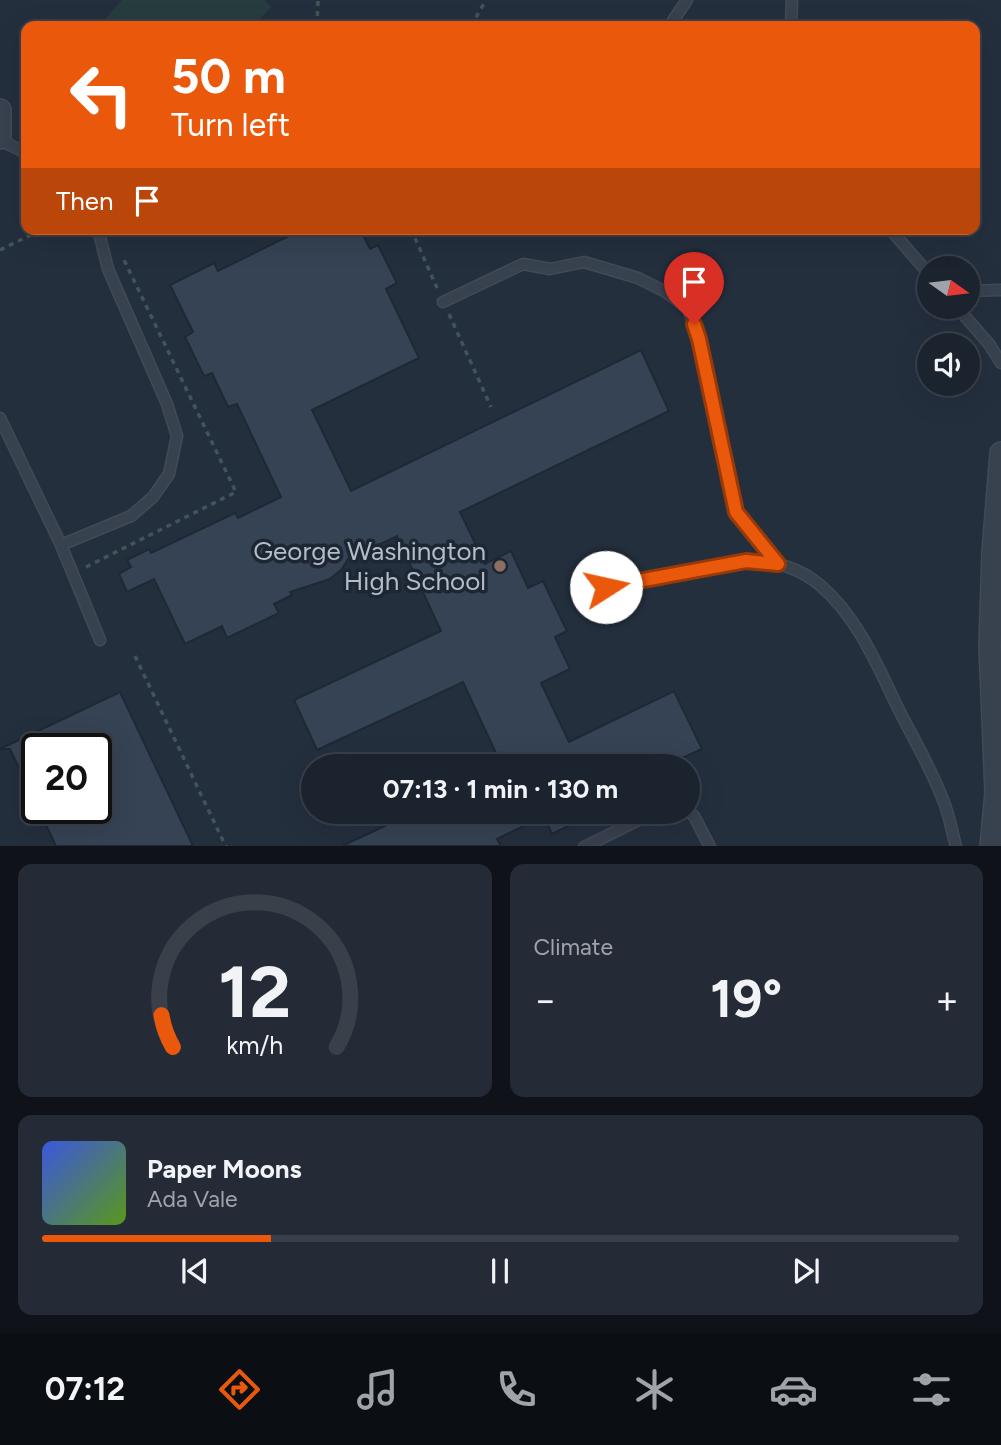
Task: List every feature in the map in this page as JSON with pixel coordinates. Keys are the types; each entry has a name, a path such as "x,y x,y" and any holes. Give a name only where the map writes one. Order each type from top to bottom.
{"street":[{"path":"0,110 0,139"},
{"path":"991,846 996,792 990,646 993,552 1001,453"}],"lane":[{"path":"673,21 687,0"},
{"path":"791,21 792,0"},
{"path":"0,139 21,150"},
{"path":"61,545 131,516 153,497 169,474 177,436 167,404 108,269 100,235"},
{"path":"895,235 917,260"},
{"path":"443,302 523,264 550,269 584,262 638,278 666,292 688,309 699,339 736,512 778,564"},
{"path":"980,291 1001,290"},
{"path":"967,319 1001,363"},
{"path":"0,418 61,545 100,640"},
{"path":"606,587 746,561 778,564 803,573 821,586 847,614 866,643 944,801 956,846"},
{"path":"584,846 629,824"},
{"path":"698,824 710,846"}],"path":[{"path":"317,21 318,0"},
{"path":"474,21 486,0"},
{"path":"0,250 31,235"},
{"path":"135,656 226,846"}],"green space":[{"path":"122,0 264,0 271,7 258,21 103,21"}],"building":[{"path":"291,235 363,235 370,249 378,245 397,283 386,289 419,358 312,410 351,491 641,350 669,411 460,512 485,564 511,551 528,588 543,581 567,631 555,637 570,669 541,683 569,742 674,691 702,749 691,754 496,754 463,682 317,750 294,700 441,631 397,536 348,559 342,569 330,579 290,592 292,595 274,604 279,613 227,638 222,626 185,644 154,579 127,592 119,574 131,567 127,560 149,549 151,553 235,513 238,518 281,497 237,404 228,407 212,373 204,376 185,337 193,332 170,285 214,263 218,271"},
{"path":"120,692 193,846 56,846 46,824 112,824 112,733 34,733"},
{"path":"21,739 21,772 10,749 0,749"},
{"path":"389,824 528,824 497,839 501,846 342,846"},
{"path":"548,824 572,824 552,834"}],"place":[{"name":"George Washington High School","path":"500,566"}],"route":[{"path":"606,587 746,561 778,564 736,512 694,324"}]}
